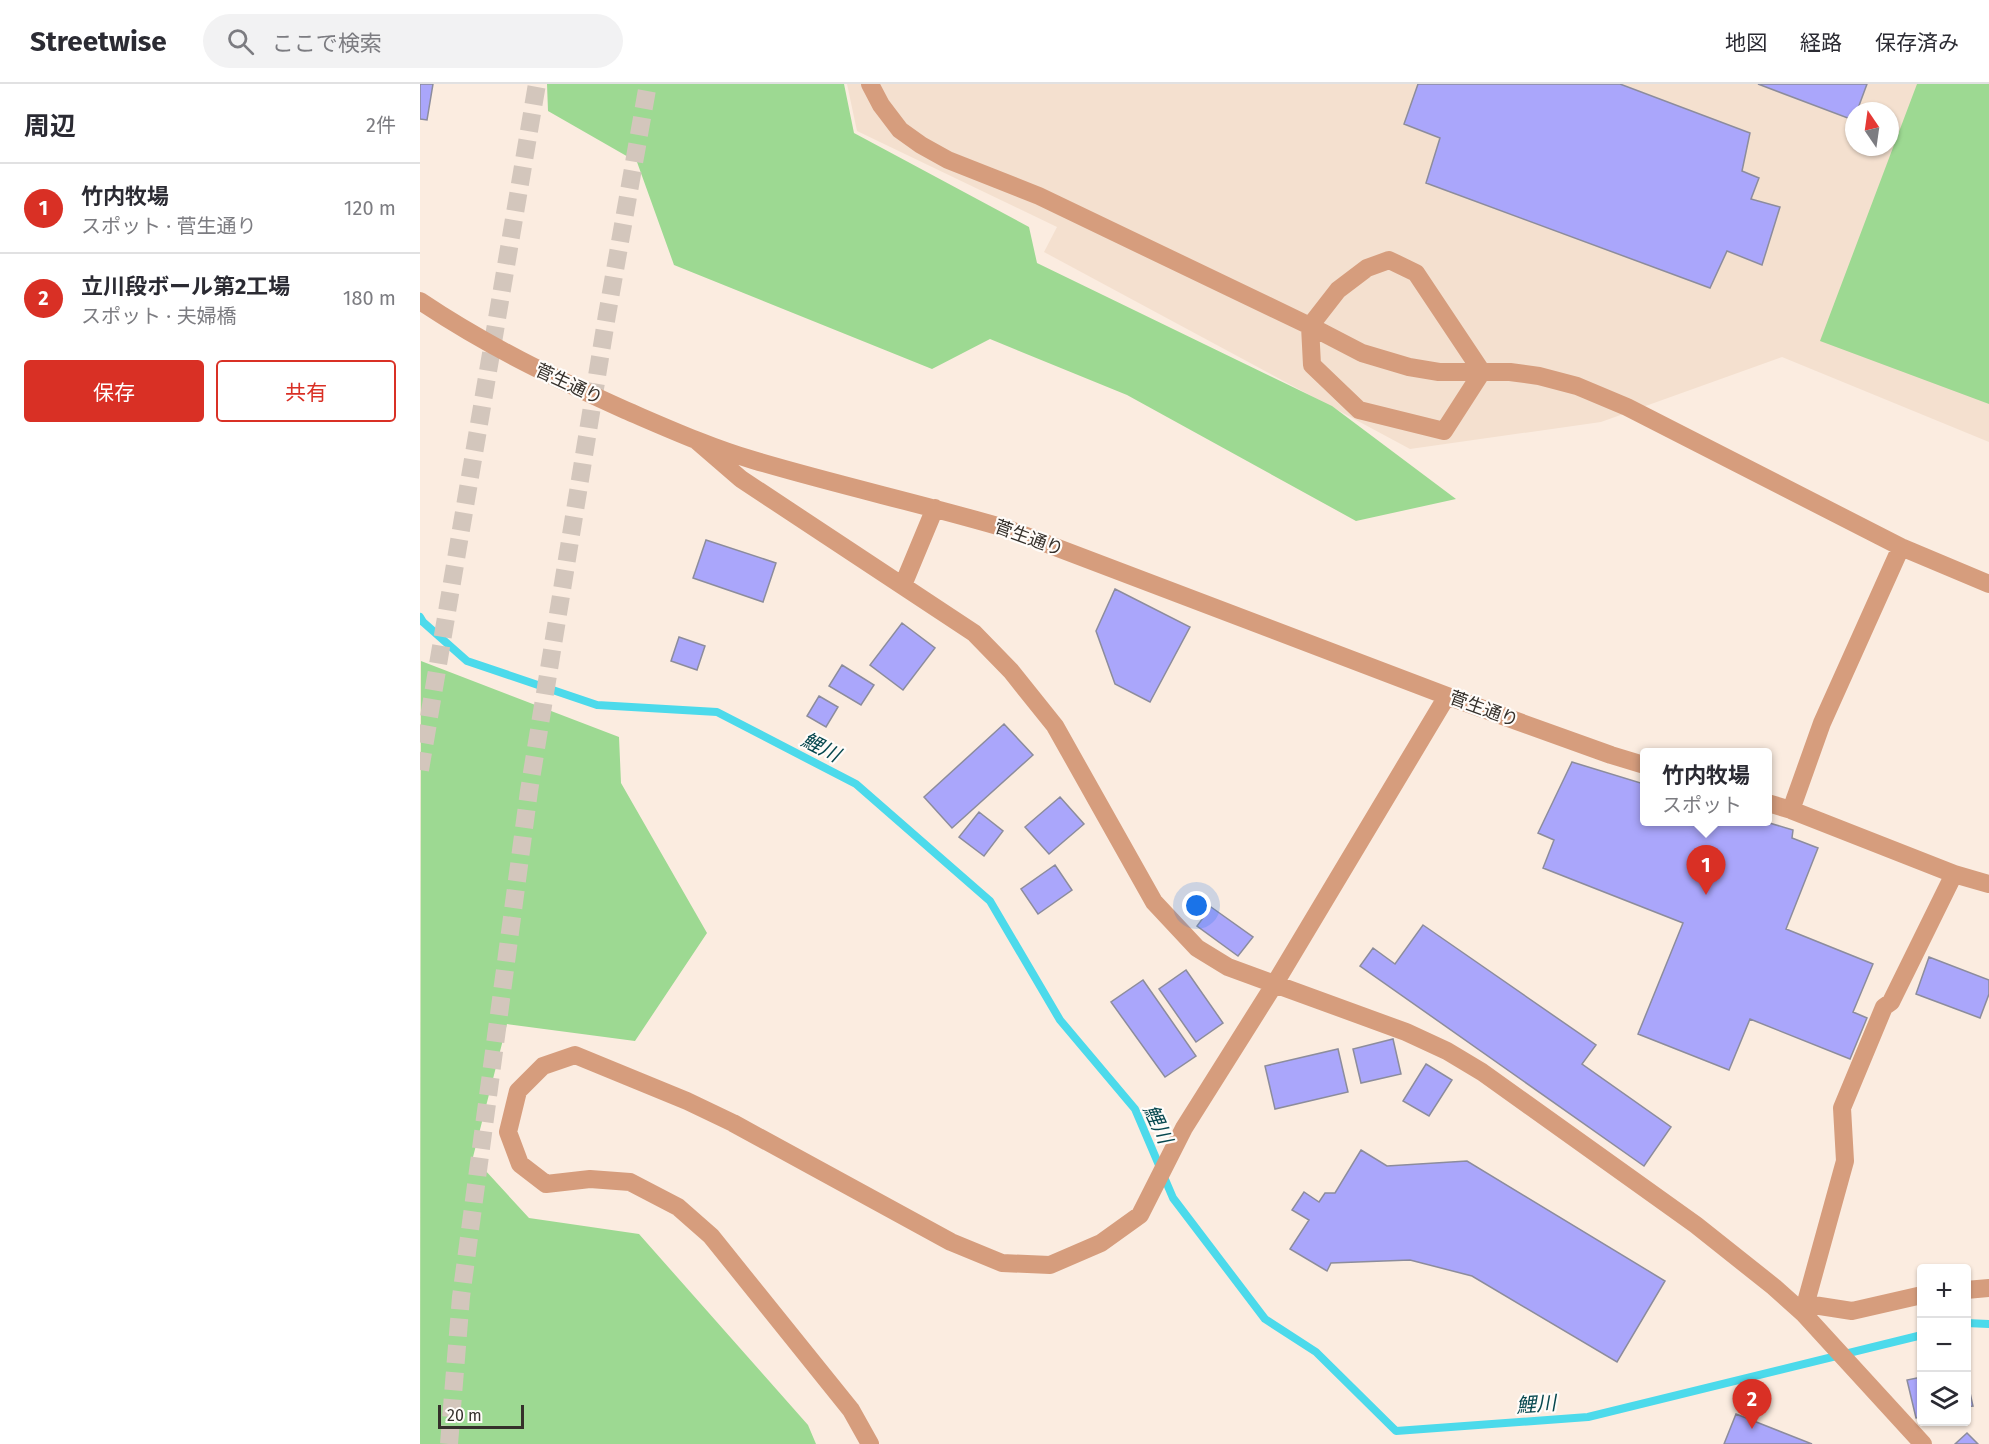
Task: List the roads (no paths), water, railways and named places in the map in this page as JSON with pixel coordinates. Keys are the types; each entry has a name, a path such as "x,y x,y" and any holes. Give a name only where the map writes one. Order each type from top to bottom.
{"street":[{"path":"870,84 881,105 900,130 948,160 1049,201 1362,352 1409,367 1438,372 1539,376 1577,386 1628,406 1901,548 1989,584"},
{"path":"1389,260 1416,273 1482,372 1444,431 1359,410 1312,364 1310,326 1338,290 1367,268 1389,260"},
{"name":"菅生通り","path":"420,302 511,357 697,441 752,460 1008,529 1447,696 1640,764"},
{"path":"697,441 741,480 974,633 1011,671 1055,726 1154,902 1197,948 1228,967 1406,1032 1447,1050 1482,1072 1696,1225 1807,1313 1923,1444"},
{"path":"903,585 935,508"},
{"path":"1791,810 1822,723 1901,548"},
{"path":"870,1444 851,1410 711,1236 678,1207 630,1182 590,1179 546,1184 520,1164 508,1132 518,1091 543,1066 575,1055 687,1101 951,1242 1002,1263 1050,1265 1101,1243 1140,1215 1184,1128 1274,985 1447,696"},
{"path":"1772,804 1954,874 1989,884"},
{"path":"1807,1313 1845,1161 1842,1108 1884,1007 1891,1002 1954,874"},
{"path":"1971,1290 1989,1288"},
{"path":"1807,1313 1852,1311 1917,1296"}],"waterway":[{"name":"鯉川","path":"420,617 467,661 597,705 717,712 856,784 990,901 1060,1020 1135,1109 1173,1198 1265,1319 1316,1352 1396,1431 1588,1417 1917,1336"},
{"name":"鯉川","path":"1971,1323 1989,1324"}],"tunnel":[{"path":"420,770 537,84"},
{"path":"449,1444 461,1297 529,791 607,315 648,84"}],"place":[{"name":"竹内牧場","path":"1706,895"},
{"name":"立川段ボール第2工場","path":"1752,1429"}]}
